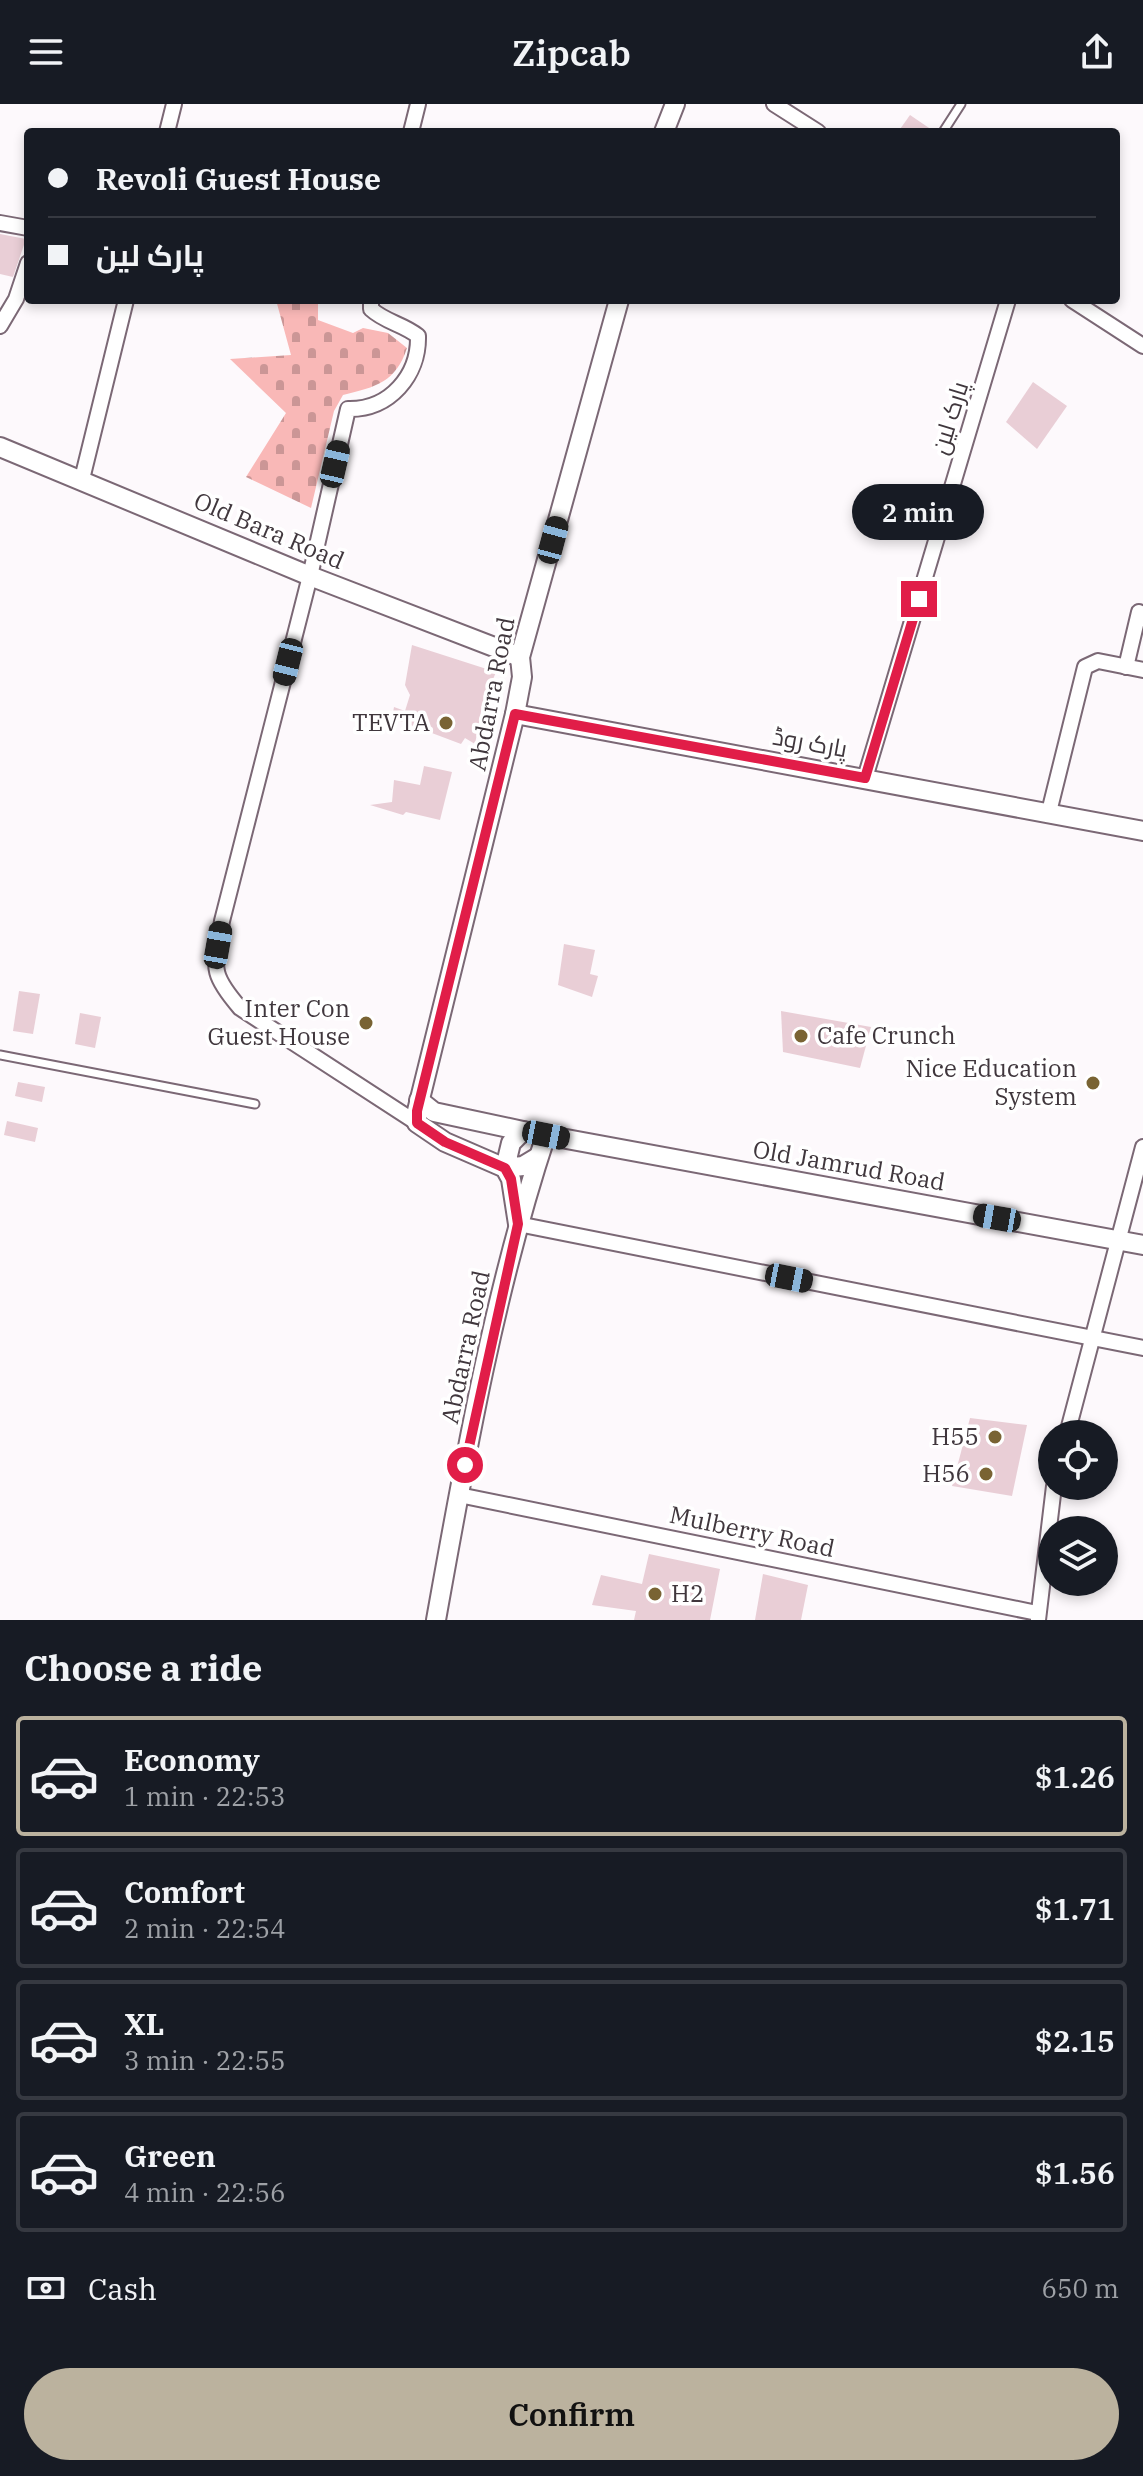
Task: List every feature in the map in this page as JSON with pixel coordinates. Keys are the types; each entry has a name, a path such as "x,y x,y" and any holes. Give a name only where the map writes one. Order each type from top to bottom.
{"street":[{"path":"168,128 174,104"},
{"path":"412,128 418,104"},
{"path":"666,128 675,104"},
{"path":"785,107 813,128"},
{"path":"0,223 24,227"},
{"path":"0,326 16,299 24,275"},
{"path":"82,479 125,304"},
{"path":"371,304 371,309 379,316 403,324 418,336 416,365 401,388 366,406 348,409 310,576 222,921 214,970 224,989 240,1008 445,1142 505,1168 523,1166 538,1157"},
{"name":"Abdarra Road","path":"417,1123 419,1100 515,714 522,677 520,657 618,304"},
{"name":"پارک لین","path":"865,778 1007,304"},
{"path":"1078,304 1143,346"},
{"name":"Old Bara Road","path":"0,447 310,576 520,657"},
{"path":"1126,667 1139,612"},
{"path":"1049,812 1085,667 1098,661 1143,670"},
{"name":"پارک روڈ","path":"515,714 1143,831"},
{"name":"Old Jamrud Road","path":"419,1100 434,1112 523,1131 1143,1245"},
{"path":"523,1131 511,1143 505,1168 511,1179 518,1224 1143,1348"},
{"name":"Abdarra Road","path":"436,1620 459,1495 518,1224 546,1135"},
{"path":"1070,1420 1143,1147"},
{"name":"Mulberry Road","path":"459,1495 1038,1617"},
{"path":"1038,1617 1052,1500"}],"lane":[{"path":"946,128 961,104"},
{"path":"0,1055 255,1104"}],"green space":[{"path":"277,304 318,304 318,320 353,333 363,328 388,333 407,348 391,376 375,386 343,395 334,411 311,508 246,477 286,413 230,359 291,355"}],"building":[{"path":"910,115 929,128 901,128"},
{"path":"0,234 24,239 13,277 0,274"},
{"path":"1033,382 1067,406 1037,449 1006,422"},
{"path":"412,645 496,672 482,706 475,744 465,738 461,744 392,718 394,707 405,711 410,695 405,685"},
{"path":"424,766 452,772 440,820 406,812 403,815 370,805 392,802 394,780 420,785"},
{"path":"564,944 595,950 590,974 598,976 592,997 558,985"},
{"path":"19,991 40,994 33,1034 13,1031"},
{"path":"781,1011 871,1027 860,1068 783,1052"},
{"path":"80,1013 101,1017 95,1048 75,1044"},
{"path":"18,1082 45,1087 42,1102 15,1096"},
{"path":"7,1121 38,1128 35,1142 4,1135"},
{"path":"970,1418 1027,1425 1012,1496 952,1486"},
{"name":"H2","path":"649,1554 720,1569 710,1620 634,1620 636,1611 592,1605 601,1575 642,1584"},
{"path":"763,1574 808,1585 801,1620 755,1620"}],"place":[{"name":"TEVTA","path":"446,723"},
{"name":"Inter Con Guest House","path":"366,1023"},
{"name":"Cafe Crunch","path":"801,1036"},
{"name":"Nice Education System","path":"1093,1083"},
{"name":"H55","path":"995,1437"},
{"name":"H56","path":"986,1474"},
{"name":"H2","path":"655,1594"}],"route":[{"path":"465,1465 518,1224 516,1201 505,1168 445,1142 417,1123 417,1111 515,714 865,778 919,599"}]}
